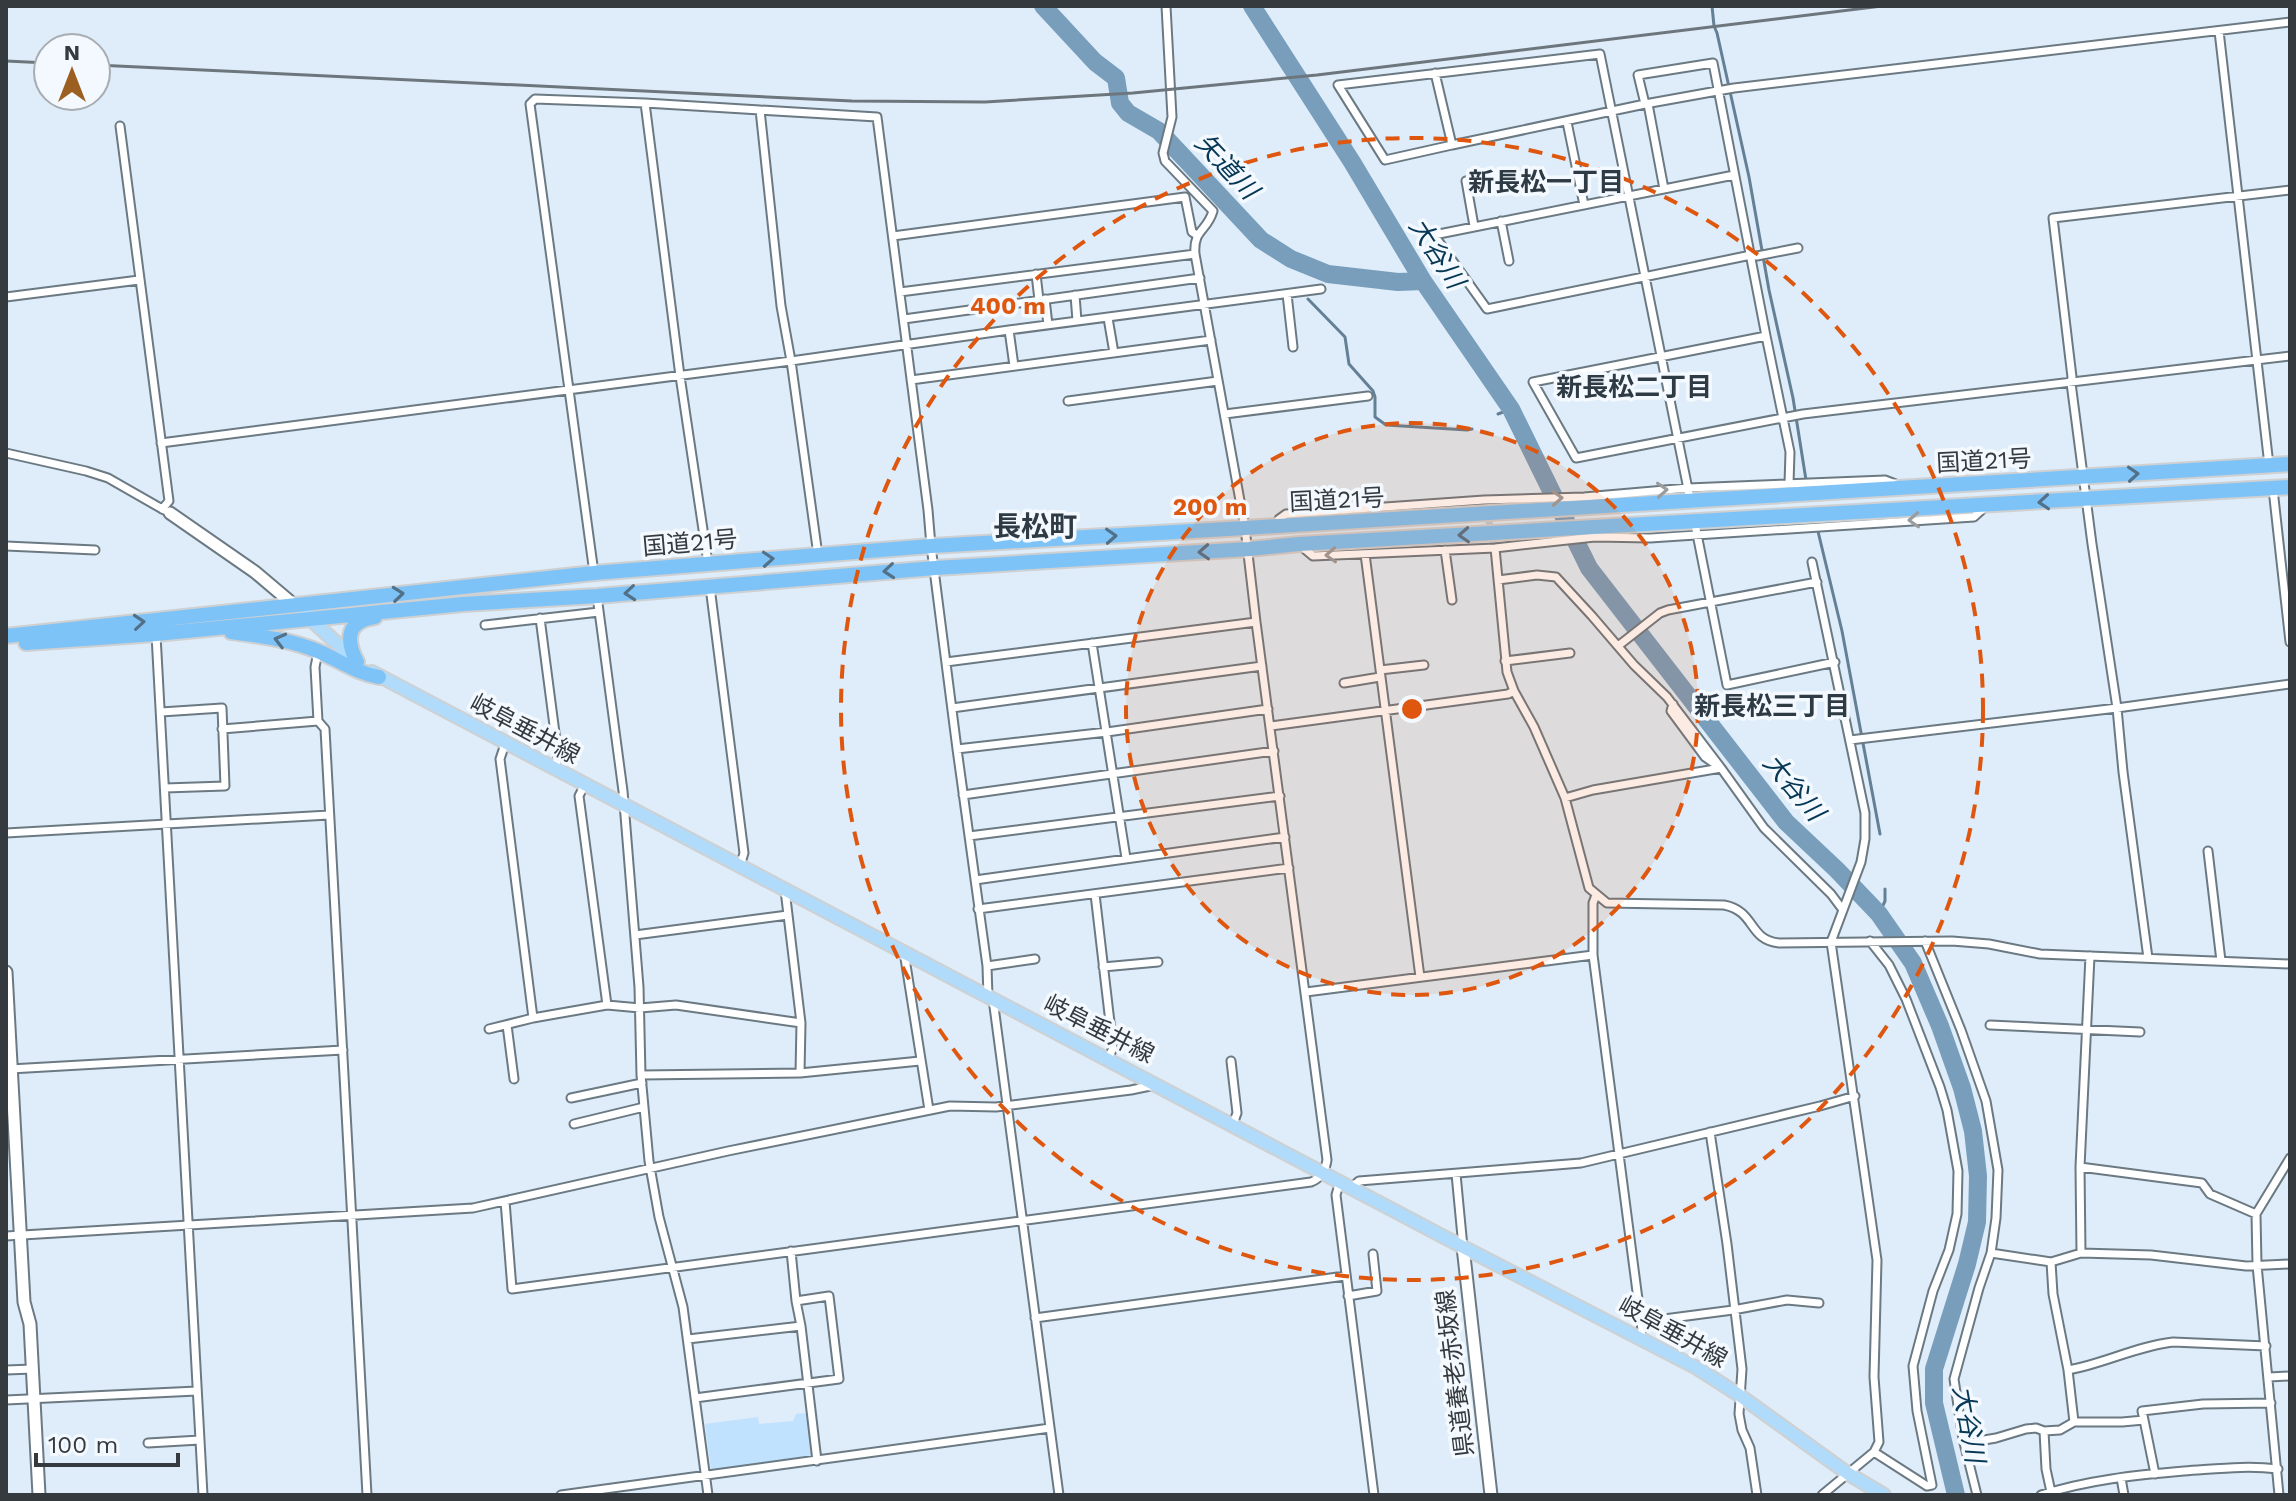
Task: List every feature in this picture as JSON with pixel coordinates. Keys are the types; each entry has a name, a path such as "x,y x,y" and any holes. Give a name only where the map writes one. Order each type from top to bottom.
{"highway":[{"name":"国道21号","path":"6,636 594,573 931,546 1277,526 1533,505 1801,494 2290,464"},
{"name":"国道21号","path":"6,645 156,634 463,604 935,568 1299,544 1545,536 1808,521 1835,514 2290,487"},
{"path":"357,662 349,648 349,639 356,624 364,618 463,604"},
{"path":"183,631 264,636 318,652 364,674 379,677"}],"main road":[{"name":"岐阜垂井線","path":"294,605 357,662 379,677 1640,1337 1739,1395 1847,1473 1884,1495"}],"street":[{"path":"505,1201 512,1289 1311,1182 1323,1172 1327,1160 1249,549 1195,254 1194,242 1213,211 1165,161 1163,153 1171,128 1166,6"},
{"path":"1688,491 1676,439 1613,112 1600,54 1338,85 1385,160 1567,122 1613,112 1647,104 1734,88 2290,22"},
{"path":"2219,31 2269,465"},
{"path":"1664,189 1638,75 1713,63 1734,175 1754,256 1766,336 1787,417 1789,484"},
{"path":"1435,73 1452,145"},
{"path":"594,573 530,104 535,99 645,103 877,117 978,909 1009,1106 1059,1495"},
{"path":"645,103 708,563"},
{"path":"760,110 781,306 818,555"},
{"path":"1567,122 1584,205"},
{"path":"120,126 169,501 166,511"},
{"path":"1734,175 1434,235 1487,309 1645,275 1798,248"},
{"path":"1466,181 1474,226"},
{"path":"2148,958 2117,708 2083,477 2053,218 2290,190"},
{"path":"893,236 1185,197 1192,232 1197,235"},
{"path":"1501,221 1509,261"},
{"path":"900,292 1195,254"},
{"path":"1036,274 1048,325"},
{"path":"904,319 1200,278"},
{"path":"6,297 139,280"},
{"path":"161,443 1321,289"},
{"path":"1287,294 1293,347"},
{"path":"1075,295 1077,321"},
{"path":"1108,318 1114,353"},
{"path":"1009,330 1014,366"},
{"path":"1766,336 1533,382 1576,458 1803,414 2290,356"},
{"path":"911,380 1211,340"},
{"path":"1068,401 1218,381"},
{"path":"1225,414 1368,396"},
{"path":"6,453 108,478 166,511 244,563 294,605"},
{"path":"1583,502 1789,484 1885,480 1902,488"},
{"path":"2273,488 2290,642"},
{"path":"1591,532 1650,538 1808,521 1824,526 1974,517 1988,505"},
{"path":"1696,532 1727,685 1835,662"},
{"path":"1299,544 1313,556 1495,548 1545,536"},
{"path":"6,546 95,550"},
{"path":"1495,548 1507,672 1565,798 1589,888 1607,903 1724,905 1745,914 1759,936 1767,942 1922,941 1989,944 2040,954 2290,964"},
{"path":"1445,550 1452,600"},
{"path":"1365,554 1420,977"},
{"path":"1812,562 1865,813 1865,839 1859,866 1831,942 1877,1260 1874,1377 1879,1442 1874,1452 1822,1495"},
{"path":"1498,580 1537,575 1556,577 1621,644 1673,704 1764,828 1844,906"},
{"path":"1621,644 1668,610 1817,582"},
{"path":"710,587 744,853 739,866"},
{"path":"597,596 624,806 649,1161 659,1217 683,1307 708,1495"},
{"path":"485,625 599,612"},
{"path":"540,618 558,756 555,769"},
{"path":"946,662 1256,622"},
{"path":"156,634 203,1495"},
{"path":"1092,643 1126,858"},
{"path":"318,652 315,667 318,721 325,729 367,1495"},
{"path":"1505,661 1570,653"},
{"path":"1344,683 1424,665"},
{"path":"952,708 1262,666"},
{"path":"1850,740 2290,684"},
{"path":"1271,726 1514,691"},
{"path":"161,712 222,708 225,786 165,788"},
{"path":"957,749 1268,709"},
{"path":"222,729 318,721"},
{"path":"505,744 500,759 533,1018"},
{"path":"963,795 1274,751"},
{"path":"1565,798 1593,790 1721,768"},
{"path":"584,786 579,796 607,1005"},
{"path":"969,836 1280,796"},
{"path":"6,833 329,815"},
{"path":"975,880 1285,837"},
{"path":"2208,851 2221,961"},
{"path":"978,909 1289,868"},
{"path":"785,890 801,1023 800,1073"},
{"path":"1095,894 1113,1048 1108,1059"},
{"path":"1596,895 1593,903 1593,955 1622,1165 1641,1322 1640,1337"},
{"path":"635,935 788,915"},
{"path":"1873,941 1906,999 1940,1087 1958,1171 1957,1214 1949,1250 1933,1291 1913,1366 1917,1411 1932,1485 1927,1486 1874,1452"},
{"path":"1922,941 1961,1030 1986,1101 1998,1170 1991,1253 1954,1379 1977,1495"},
{"path":"904,952 929,1110"},
{"path":"1306,992 1593,955"},
{"path":"2081,1253 2080,1167 2090,956"},
{"path":"987,966 1035,959"},
{"path":"1103,967 1158,962"},
{"path":"6,972 8,1069 24,1302 30,1324 39,1495"},
{"path":"489,1029 607,1005 640,1008 676,1005 801,1023"},
{"path":"507,1025 514,1079"},
{"path":"1990,1025 2140,1032"},
{"path":"8,1069 343,1050"},
{"path":"571,1098 642,1079 800,1073 920,1061"},
{"path":"1231,1061 1237,1113 1233,1124"},
{"path":"6,1236 473,1208 950,1106 1009,1106 1157,1084"},
{"path":"1352,1187 1359,1181 1563,1165 1619,1155 1855,1096"},
{"path":"574,1124 644,1107"},
{"path":"1710,1132 1742,1369 1739,1414 1750,1448 1757,1495"},
{"path":"2290,1159 2256,1214 2257,1265 2279,1491 2290,1488"},
{"path":"2080,1167 2202,1183 2210,1194 2256,1214"},
{"path":"1456,1174 1463,1247"},
{"path":"1340,1181 1336,1195 1374,1495"},
{"name":"県道養老赤坂線","path":"1463,1247 1491,1495"},
{"path":"791,1251 817,1461"},
{"path":"1991,1253 2051,1262 2081,1253 2151,1255 2246,1266 2290,1264"},
{"path":"1348,1296 1377,1291 1373,1254"},
{"path":"2051,1262 2053,1294 2068,1370 2074,1422"},
{"path":"1035,1318 1345,1276"},
{"path":"695,1398 839,1379 829,1296 796,1301"},
{"path":"1641,1322 1787,1300 1819,1303"},
{"path":"688,1339 801,1326"},
{"path":"2068,1370 2173,1342 2266,1346"},
{"path":"6,1370 33,1369"},
{"path":"2269,1377 2290,1376"},
{"path":"6,1400 197,1391"},
{"path":"2155,1474 2142,1411 2203,1404 2271,1403"},
{"path":"1965,1446 2026,1429 2060,1430 2074,1422 2144,1420"},
{"path":"561,1495 1050,1428"},
{"path":"2044,1431 2051,1492"},
{"path":"148,1443 200,1440"},
{"path":"2041,1495 2155,1474 2251,1466 2278,1469"},
{"path":"2121,1478 2124,1495"}],"shaded area":[{"path":"802,1413 816,1420 821,1456 711,1470 705,1424 758,1417 759,1424 793,1421 796,1414"}],"waterway":[{"name":"矢道川","path":"1043,6 1095,62 1116,78 1120,103 1128,113 1159,131 1261,240 1291,259 1328,274 1398,282 1423,281"},
{"name":"大谷川","path":"1252,6 1352,162 1423,281 1511,409 1589,568 1786,822 1879,914 1913,963 1962,1088 1973,1131 1978,1176 1977,1222 1934,1369 1934,1403 1956,1495"},
{"path":"1712,6 1793,398 1806,480"},
{"path":"1308,299 1345,337 1349,364 1373,391 1375,417 1386,425 1472,429"},
{"path":"1498,414 1511,409"},
{"path":"1815,519 1842,631 1880,834"},
{"path":"1879,914 1885,901 1885,889"}],"tunnel":[{"path":"1484,500 1495,548"}],"railway":[{"path":"112,66 852,101 985,102 1133,93 1317,75 1882,6"},
{"path":"6,61 32,62"}],"district":[{"name":"新長松一丁目","path":"1546,182"},
{"name":"新長松二丁目","path":"1634,387"},
{"name":"長松町","path":"1035,526"},
{"name":"新長松三丁目","path":"1772,706"}]}
